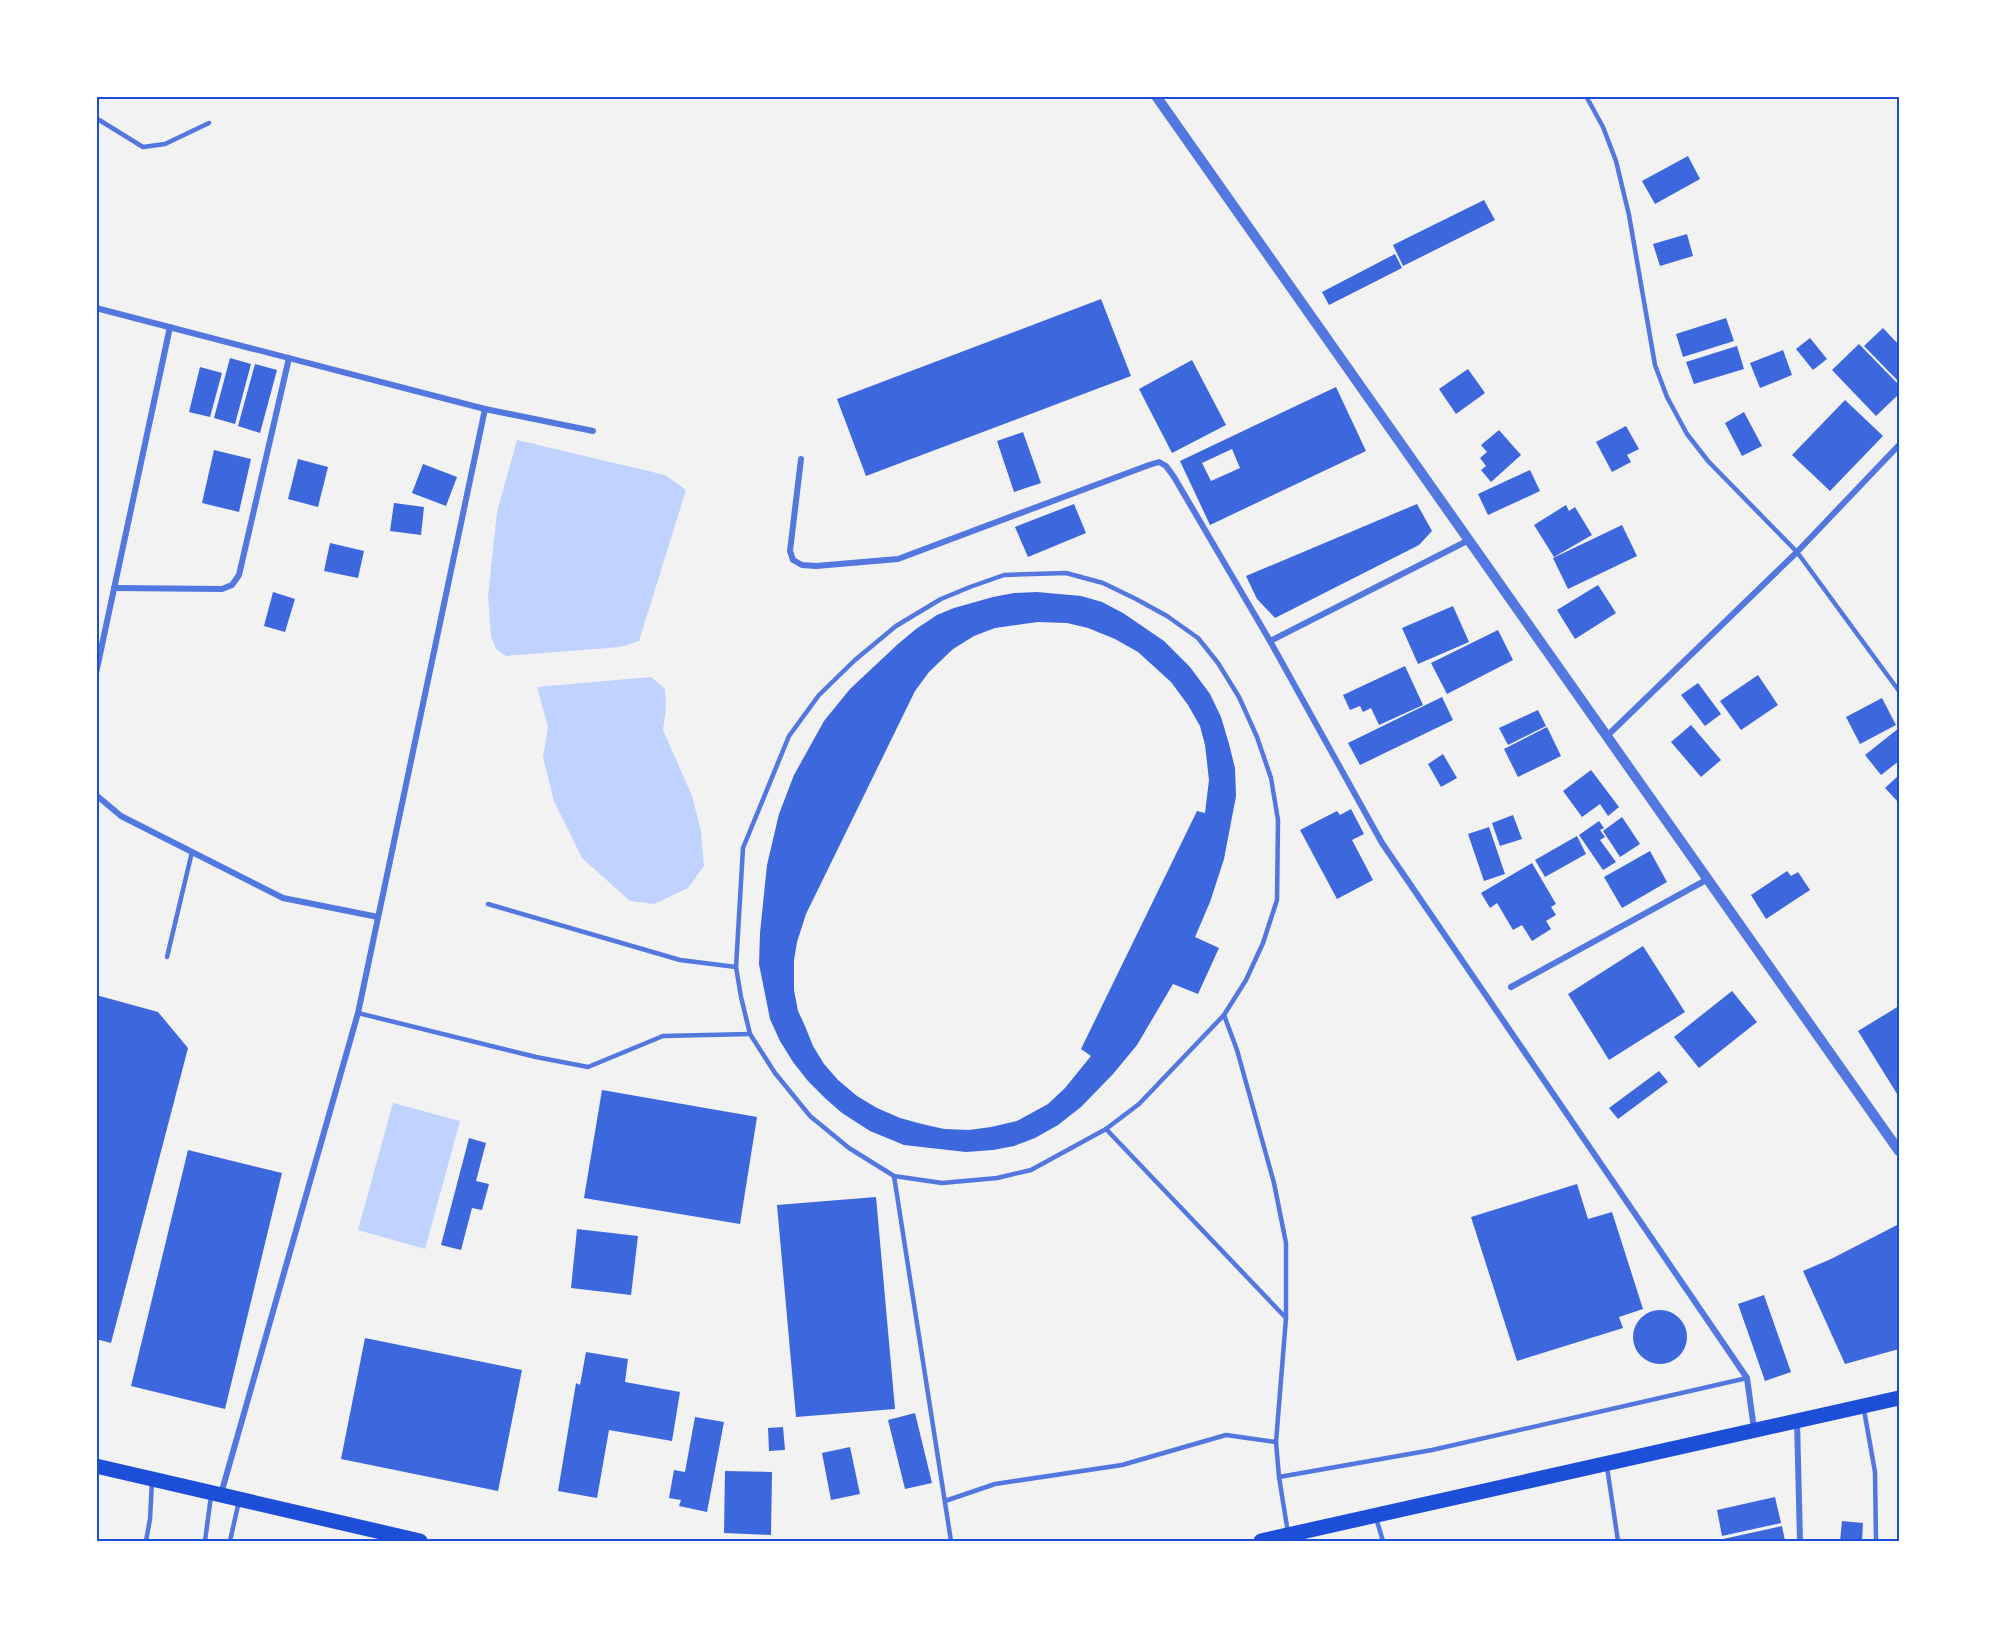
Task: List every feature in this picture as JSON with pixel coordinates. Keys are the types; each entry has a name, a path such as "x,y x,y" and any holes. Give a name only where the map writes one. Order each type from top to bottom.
{"main road":[{"path":"1261,1541 1899,1398"},
{"path":"96,1466 420,1541"}],"street":[{"path":"1156,96 1899,1151"},
{"path":"96,308 484,409 593,431"},
{"path":"96,673 171,327"},
{"path":"114,588 222,589 232,585 239,575 289,358"},
{"path":"216,1493 358,1013 484,409"},
{"path":"1607,736 1797,552 1899,445"},
{"path":"801,459 790,551 793,560 801,565 816,566 898,559 1149,465 1159,462 1166,466 1270,641 1382,843 1747,1378 1754,1429"},
{"path":"1270,641 1469,540"},
{"path":"96,795 121,816 282,898 378,918"},
{"path":"1511,987 1708,879"},
{"path":"1797,1420 1800,1541"}],"lane":[{"path":"1586,96 1603,127 1616,161 1629,215 1655,365 1667,397 1687,434 1708,461 1797,552 1899,691"},
{"path":"96,118 143,147 165,144 209,123"},
{"path":"1066,573 1102,584 1167,616 1198,638 1218,663 1239,697 1257,737 1271,778 1278,820 1277,900 1263,943 1246,980 1224,1015 1139,1104 1106,1129 1031,1170 997,1178 942,1183 894,1176 849,1148 810,1116 775,1073 750,1034 736,967 743,848 789,736 819,695 855,660 896,626 941,599 1004,575 1066,573"},
{"path":"167,957 192,852"},
{"path":"488,904 680,960 736,967"},
{"path":"358,1013 536,1057 588,1067 663,1036 750,1034"},
{"path":"1224,1015 1237,1050 1276,1193 1286,1243 1286,1318 1276,1442 1279,1477 1289,1535"},
{"path":"1106,1129 1286,1318"},
{"path":"894,1176 951,1541"},
{"path":"1279,1477 1432,1450 1747,1378"},
{"path":"1863,1405 1875,1472 1876,1541"},
{"path":"945,1501 994,1484 1122,1465 1226,1435 1276,1442"},
{"path":"1606,1464 1618,1541"},
{"path":"146,1541 150,1519 152,1479"},
{"path":"205,1541 216,1493"},
{"path":"230,1541 240,1499"},
{"path":"1375,1516 1383,1541"}],"water":[{"path":"517,440 665,475 686,490 639,641 620,647 506,656 496,649 491,636 488,597 497,512"},
{"path":"651,677 665,689 666,708 663,730 692,796 701,831 704,866 688,888 654,904 630,901 582,858 554,801 543,757 548,727 537,687"},
{"path":"393,1103 460,1121 425,1249 358,1230"}],"building":[{"path":"1688,156 1700,179 1655,204 1642,181"},
{"path":"1484,200 1495,220 1403,266 1393,245"},
{"path":"1687,234 1693,256 1660,266 1653,244"},
{"path":"1395,254 1402,268 1329,305 1322,292"},
{"path":"1101,299 1131,376 866,476 837,399"},
{"path":"1726,318 1734,341 1683,357 1676,334"},
{"path":"1883,328 1899,345 1899,382 1864,346"},
{"path":"1810,338 1827,359 1813,370 1796,349"},
{"path":"1859,344 1899,385 1899,394 1876,416 1832,370"},
{"path":"1737,346 1744,369 1694,384 1686,362"},
{"path":"1783,350 1792,375 1760,388 1750,363"},
{"path":"230,358 251,364 235,424 214,418"},
{"path":"1192,360 1226,425 1172,453 1139,389"},
{"path":"255,364 277,370 260,433 238,426"},
{"path":"200,367 222,373 210,417 189,412"},
{"path":"1468,369 1485,393 1456,414 1439,389"},
{"path":"1336,387 1366,451 1210,525 1180,461","holes":["1232,449 1240,468 1211,481 1202,463"]},
{"path":"1845,400 1883,436 1830,491 1792,455"},
{"path":"1744,412 1762,446 1742,456 1725,423"},
{"path":"1626,426 1639,449 1627,455 1631,462 1612,472 1596,442"},
{"path":"1499,430 1521,455 1491,482 1481,470 1486,466 1480,458 1487,452 1481,445"},
{"path":"1023,432 1041,483 1014,492 997,441"},
{"path":"214,450 251,459 239,512 202,503"},
{"path":"298,459 328,467 318,507 288,499"},
{"path":"423,464 457,477 446,506 412,493"},
{"path":"1530,470 1540,491 1488,515 1478,494"},
{"path":"394,503 424,507 421,535 390,531"},
{"path":"1074,504 1086,533 1028,557 1015,527"},
{"path":"1417,504 1432,531 1419,545 1275,618 1257,599 1246,576"},
{"path":"1566,505 1569,511 1575,507 1592,535 1554,557 1534,525"},
{"path":"1622,525 1637,556 1568,589 1553,558"},
{"path":"330,543 364,551 358,578 324,571"},
{"path":"1598,585 1616,613 1575,639 1557,610"},
{"path":"273,592 295,599 285,632 264,626"},
{"path":"1037,592 1081,596 1102,602 1123,613 1164,641 1190,667 1210,694 1221,717 1229,744 1235,768 1236,796 1224,859 1210,902 1195,937 1219,948 1198,994 1173,984 1137,1045 1081,1107 1058,1125 1035,1138 1014,1146 993,1150 966,1152 904,1145 870,1131 842,1113 808,1081 780,1041 770,1019 759,964 767,865 779,814 794,775 824,721 850,689 898,644 937,615 954,608 1014,593","holes":["1038,622 1067,623 1088,628 1115,639 1138,652 1171,682 1188,705 1200,726 1205,745 1209,780 1205,813 1197,811 1081,1049 1091,1056 1065,1088 1048,1104 1017,1121 991,1127 969,1130 944,1129 900,1118 857,1096 838,1080 824,1064 813,1046 798,1011 794,990 794,960 806,914 915,691 929,672 953,649 974,636 995,628"]},
{"path":"1453,606 1469,642 1418,664 1402,628"},
{"path":"1498,630 1513,660 1447,694 1431,663"},
{"path":"1405,666 1423,705 1379,725 1371,708 1363,712 1360,706 1350,710 1343,695"},
{"path":"1758,675 1778,705 1741,730 1720,701"},
{"path":"1698,683 1721,714 1705,726 1681,695"},
{"path":"1442,697 1453,720 1360,765 1348,743"},
{"path":"1882,698 1896,725 1860,744 1846,717"},
{"path":"1538,710 1546,726 1508,745 1499,728"},
{"path":"1691,725 1721,760 1701,777 1671,742"},
{"path":"1547,727 1561,756 1518,777 1504,749"},
{"path":"1899,728 1899,761 1881,775 1865,755"},
{"path":"1443,754 1457,778 1441,787 1428,764"},
{"path":"1591,770 1619,807 1608,816 1600,804 1582,817 1563,791"},
{"path":"1899,775 1899,803 1885,788"},
{"path":"1351,809 1364,834 1352,840 1373,880 1337,899 1300,830 1337,811 1340,815"},
{"path":"1513,815 1522,839 1500,846 1492,823"},
{"path":"1622,817 1640,844 1620,857 1603,831"},
{"path":"1599,821 1604,828 1600,830 1605,837 1600,840 1616,862 1603,870 1579,835"},
{"path":"1489,827 1505,874 1484,881 1468,834"},
{"path":"1577,836 1586,854 1545,877 1535,860"},
{"path":"1650,851 1667,882 1622,908 1604,877"},
{"path":"1532,863 1556,904 1551,907 1556,915 1546,921 1551,929 1532,941 1522,925 1513,930 1497,903 1490,908 1481,893"},
{"path":"1787,871 1791,876 1798,872 1810,890 1766,919 1751,895"},
{"path":"1643,946 1685,1012 1609,1060 1568,994"},
{"path":"1732,991 1757,1022 1699,1068 1674,1037"},
{"path":"96,995 158,1012 188,1048 111,1343 96,1339"},
{"path":"1899,1006 1899,1097 1858,1031"},
{"path":"1659,1071 1668,1082 1618,1119 1609,1108"},
{"path":"602,1090 757,1117 740,1224 584,1198"},
{"path":"469,1138 486,1143 476,1181 489,1184 482,1210 472,1208 461,1250 441,1245"},
{"path":"188,1150 282,1173 225,1409 131,1386"},
{"path":"1577,1184 1588,1219 1612,1212 1643,1309 1619,1317 1623,1328 1517,1361 1471,1217"},
{"path":"876,1197 895,1409 796,1417 777,1205"},
{"path":"1899,1224 1899,1349 1845,1364 1803,1271"},
{"path":"577,1229 638,1236 631,1295 571,1288"},
{"path":"1764,1295 1791,1372 1765,1381 1738,1304"},
{"path":"1660,1310 1670,1312 1679,1318 1685,1327 1687,1337 1685,1347 1679,1356 1670,1362 1660,1364 1650,1362 1641,1356 1635,1347 1633,1337 1635,1327 1641,1318 1650,1312"},
{"path":"365,1338 522,1370 498,1491 341,1459"},
{"path":"586,1352 628,1359 625,1382 680,1392 672,1441 609,1430 597,1498 558,1491 576,1383 580,1385"},
{"path":"915,1413 932,1483 905,1489 888,1420"},
{"path":"695,1417 724,1422 707,1512 679,1506 681,1500 669,1498 674,1470 685,1472"},
{"path":"783,1427 785,1450 769,1451 768,1428"},
{"path":"850,1447 860,1494 831,1500 822,1453"},
{"path":"725,1471 772,1472 771,1535 724,1533"},
{"path":"1775,1497 1781,1523 1722,1536 1717,1510"},
{"path":"1842,1521 1863,1523 1862,1541 1840,1541"},
{"path":"1782,1526 1785,1541 1724,1541 1723,1539"}]}
